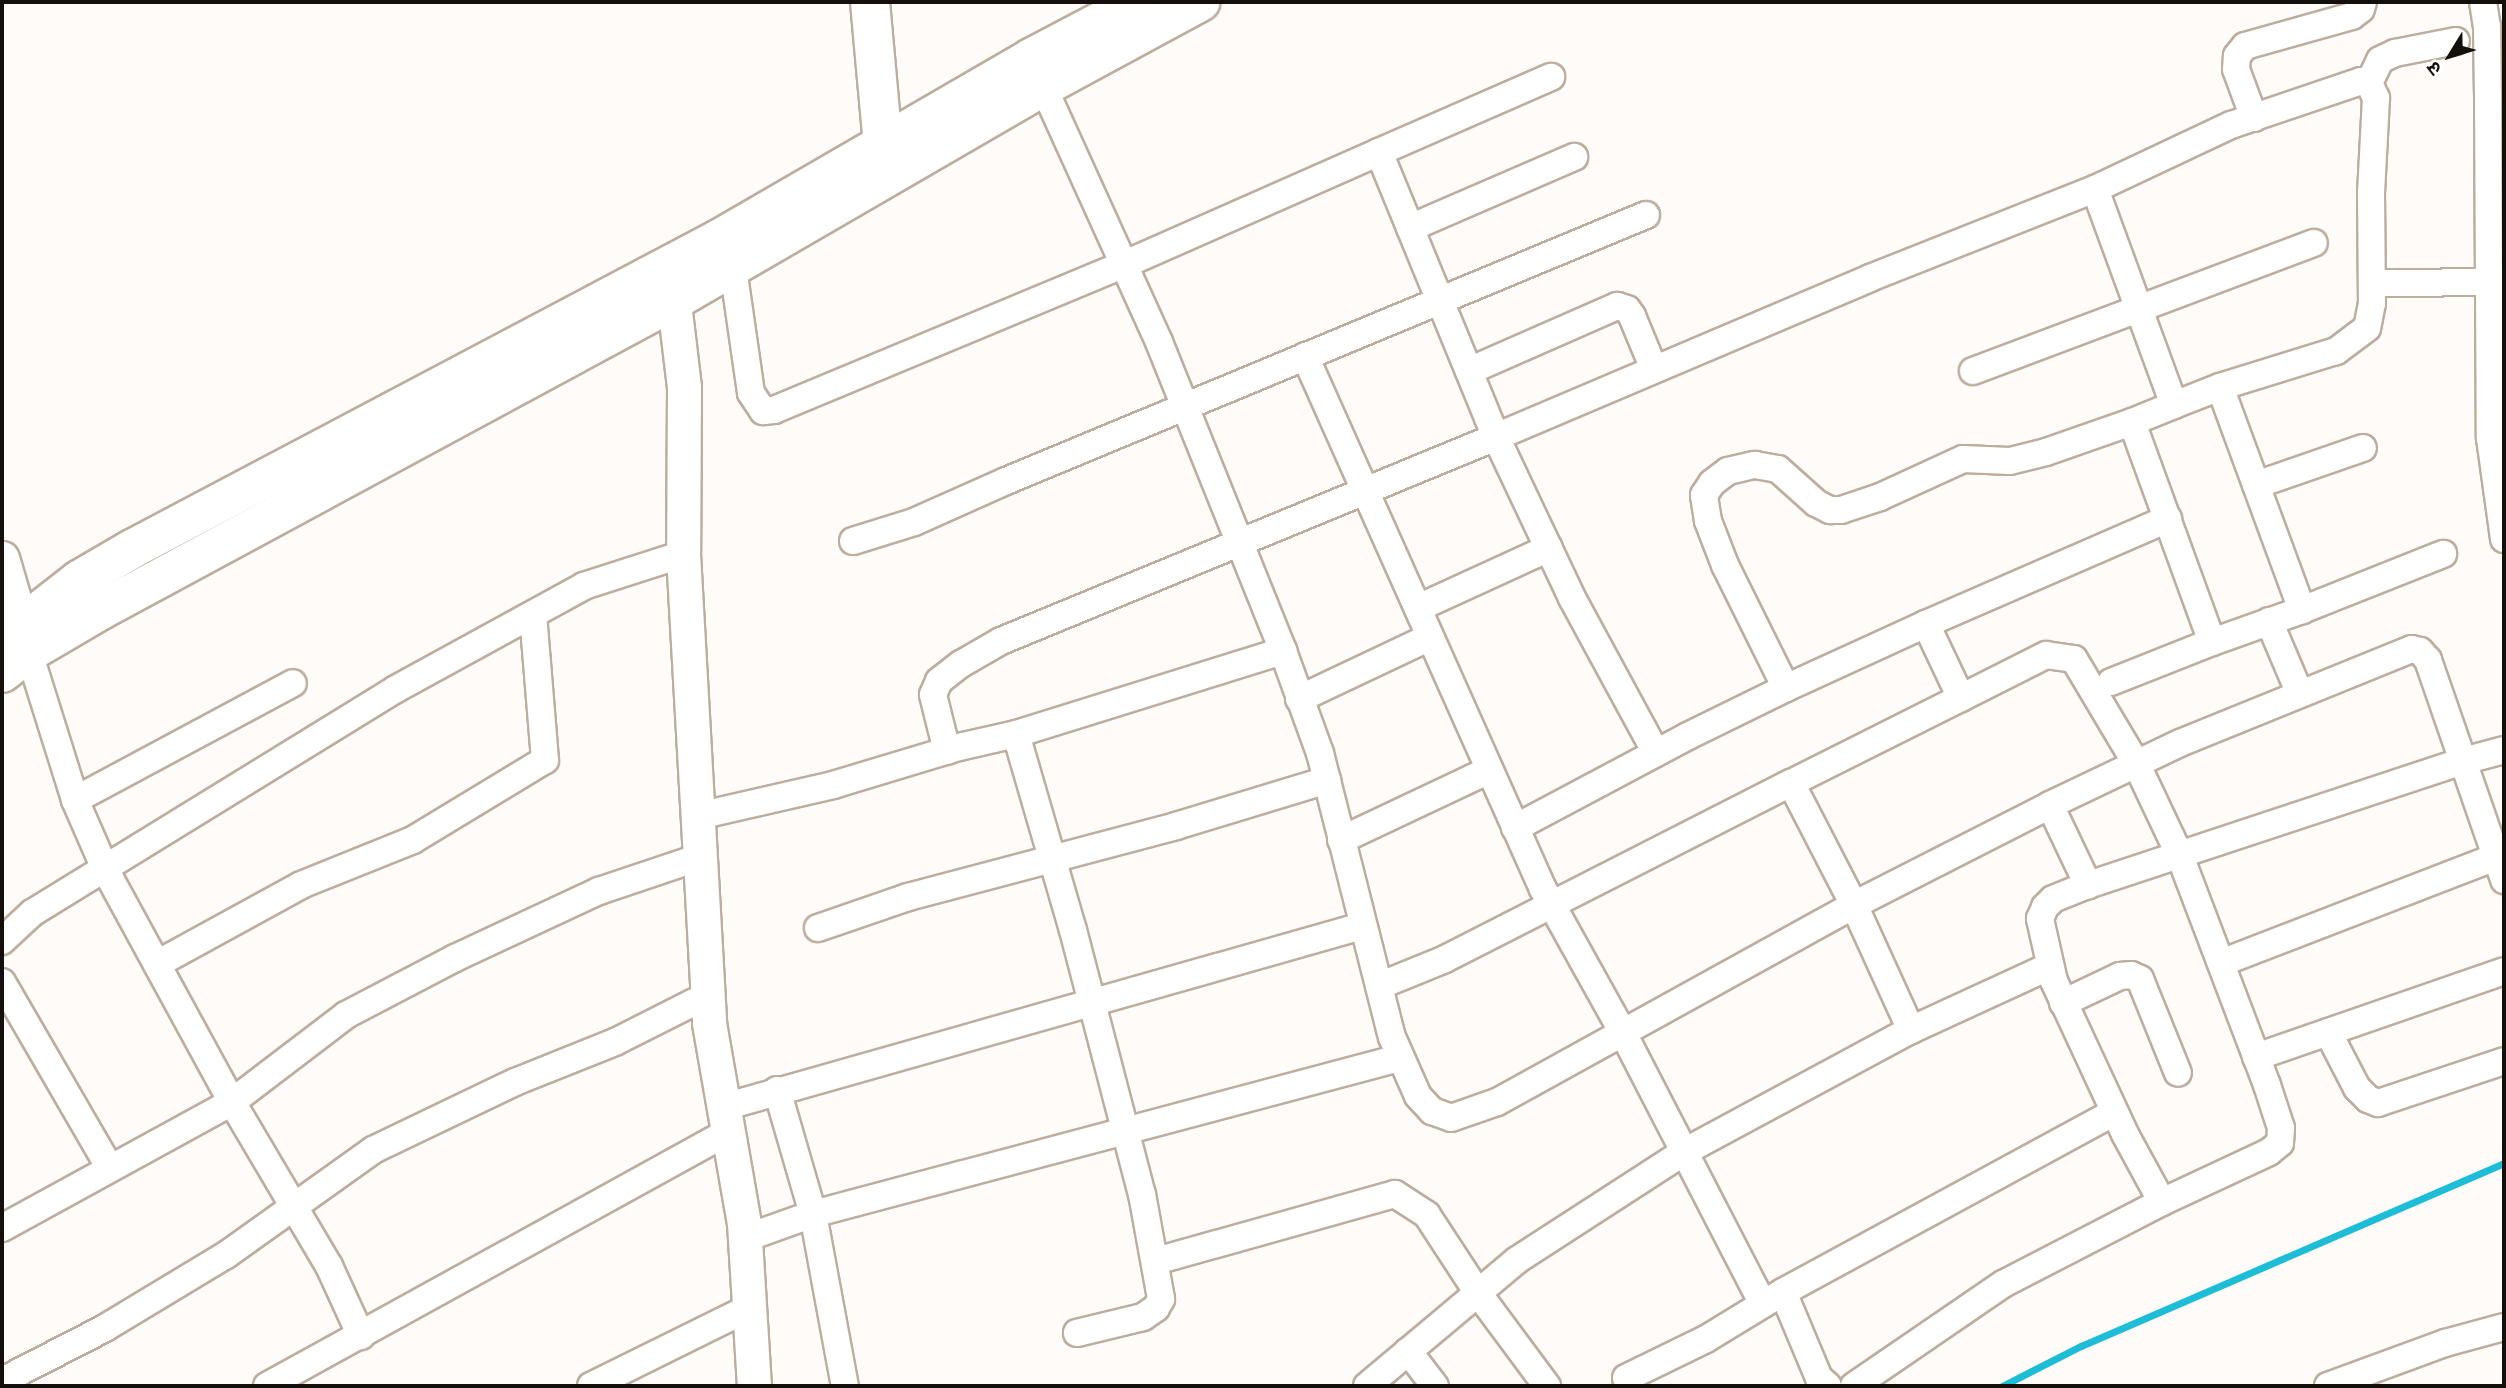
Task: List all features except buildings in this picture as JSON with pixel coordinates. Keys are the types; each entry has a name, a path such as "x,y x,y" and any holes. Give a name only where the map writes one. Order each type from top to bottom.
{"main road":[{"path":"870,2 884,162"},
{"path":"13,648 79,580 132,549 672,283 1037,73 1137,2"},
{"path":"1037,73 1200,2"},
{"path":"672,283 733,268 884,162"}],"street":[{"path":"2254,118 2236,69 2237,56 2245,46 2353,16 2361,9 2363,2"},
{"path":"2491,16 2497,437 2504,539"},
{"path":"2369,83 2380,60 2395,53 2456,41"},
{"path":"1037,73 1185,406 1283,651 1327,780 1362,926 1399,1058 1418,1096 1432,1111 1451,1118 1497,1102 1854,905 2050,805 2136,763 2300,694 2412,649 2420,651 2428,660 2500,869 2221,962"},
{"path":"733,268 751,394 763,411 774,410 1123,265 1551,77"},
{"path":"947,751 933,695 939,681 961,664 1001,641 2095,188 2231,125 2361,81 2369,83"},
{"path":"1786,688 1714,542 1704,495 1712,483 1728,471 1755,465 1778,469 1816,503 1830,510 1841,510 1880,497 1963,459 2010,461 2046,452 2220,387 2336,351 2354,341 2367,328 2372,283 2371,192 2376,98 2369,83"},
{"path":"1379,152 1496,437 1549,548 1656,753"},
{"path":"1410,228 1574,157"},
{"path":"2095,188 2174,405"},
{"path":"853,541 914,522 1185,406 1646,215"},
{"path":"1973,370 2314,243"},
{"path":"672,283 684,387 683,554 709,1023 746,1238 754,1386"},
{"path":"2372,283 2496,283"},
{"path":"1469,371 1617,306 1627,309 1632,316 1654,369"},
{"path":"1305,356 1515,828 1551,902 1684,1152 1819,1377 1828,1386"},
{"path":"2220,387 2302,610"},
{"path":"2132,422 2212,642"},
{"path":"2256,485 2363,448"},
{"path":"1515,828 1786,688 2168,519"},
{"path":"1418,608 1549,548"},
{"path":"2,941 32,913 106,871 396,689 584,586 683,554"},
{"path":"2111,682 2443,554"},
{"path":"2,558 13,648 106,871 232,1102 329,1266 361,1336"},
{"path":"157,964 301,885 413,840 545,760 533,614"},
{"path":"2269,621 2300,694"},
{"path":"1926,624 1961,698"},
{"path":"1299,699 1430,637"},
{"path":"698,817 833,785 947,751 1016,734 1283,651"},
{"path":"1378,986 1445,959 1551,902 2046,654 2074,659 2136,763 2180,856 2281,1128 2280,1143 2269,1152 2162,1202 2003,1284 1854,1386"},
{"path":"75,800 293,682"},
{"path":"1016,734 1125,1130 1156,1261 1161,1299 1156,1308 1143,1317 1077,1333"},
{"path":"2162,1202 2114,1112 2063,1003 2050,966 2040,919 2045,907 2053,899 2088,885 2463,761 2504,750"},
{"path":"1342,840 1489,769"},
{"path":"818,928 908,897 1052,860 1327,780"},
{"path":"1791,783 1854,905 1911,1030"},
{"path":"2050,805 2088,885"},
{"path":"2,1228 232,1102 345,1015 599,891 700,857"},
{"path":"267,1386 361,1336 777,1090 871,1066 1091,1001 1362,926"},
{"path":"1367,1386 1517,1260 1684,1152 1911,1030 2050,966"},
{"path":"2256,1057 2504,971"},
{"path":"2063,1003 2120,976 2131,975 2140,979 2178,1073"},
{"path":"2,982 110,1168"},
{"path":"2,1381 104,1328 226,1255 373,1150 515,1082 615,1042 708,995"},
{"path":"2328,1032 2357,1088 2368,1099 2378,1103 2504,1061"},
{"path":"746,1238 813,1214 1399,1058"},
{"path":"777,1090 813,1214 845,1386"},
{"path":"1626,1378 1706,1339 1773,1298 2114,1112"},
{"path":"1156,1261 1395,1194 1427,1215 1478,1293 1547,1386"},
{"path":"591,1386 751,1307"},
{"path":"2328,1386 2445,1343 2504,1326"},
{"path":"1408,1351 1435,1386"}],"waterway":[{"path":"2002,1386 2081,1346 2504,1163"}]}
